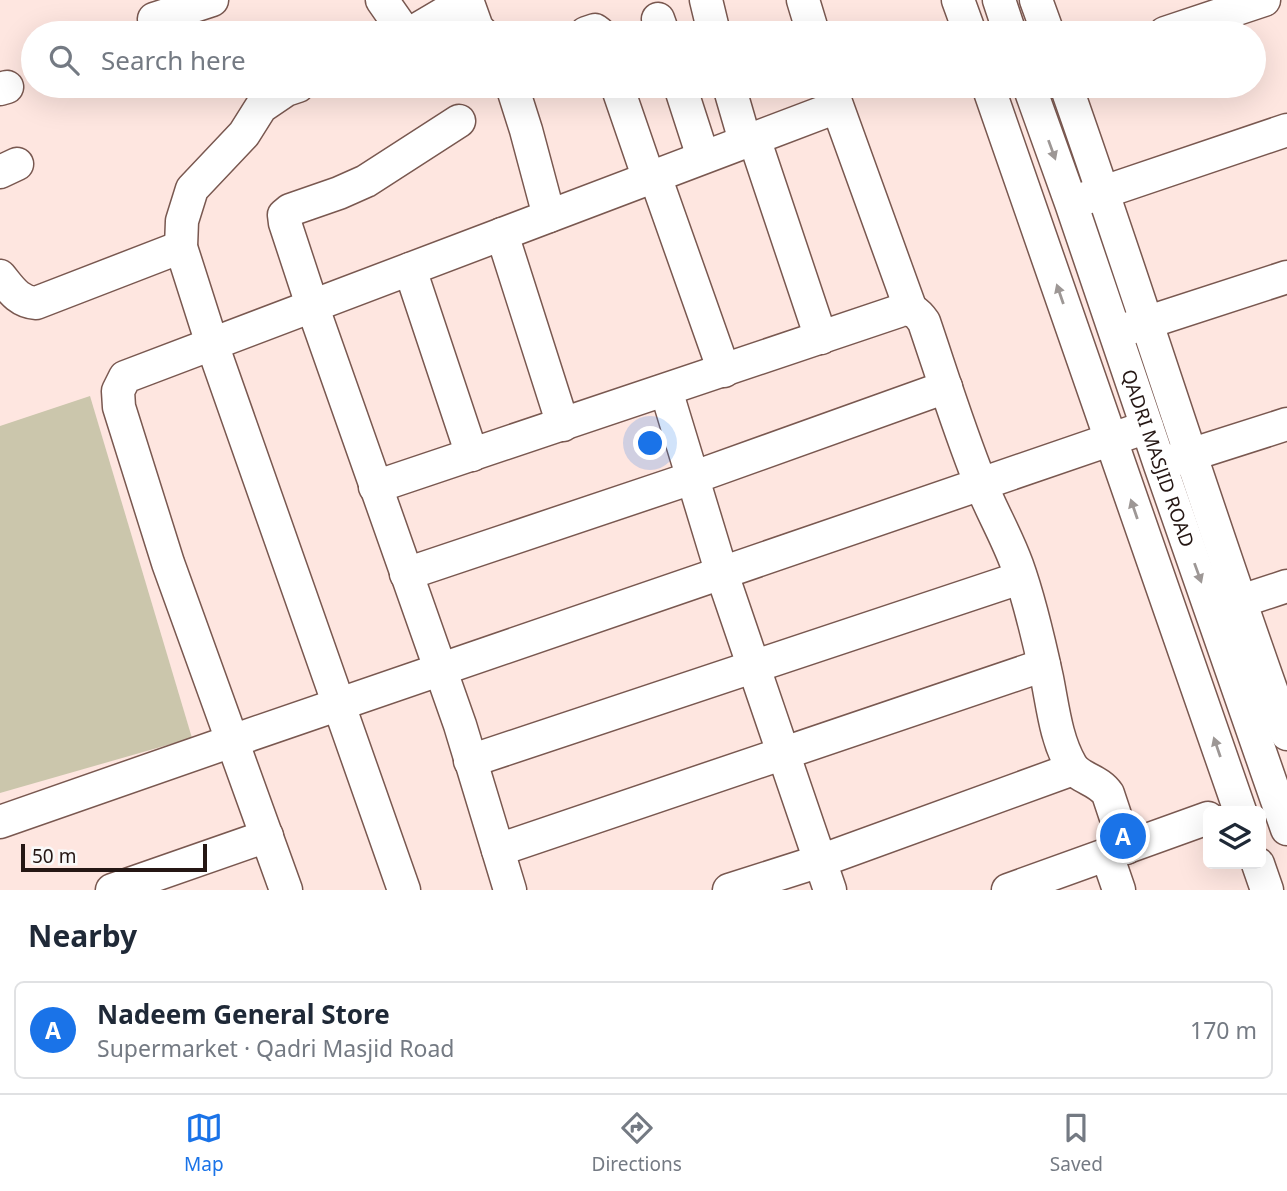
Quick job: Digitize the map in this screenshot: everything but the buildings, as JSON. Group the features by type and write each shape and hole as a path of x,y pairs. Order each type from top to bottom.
{"street":[{"path":"154,19 212,0"},
{"path":"382,0 397,21"},
{"path":"431,21 467,0 474,21"},
{"path":"706,0 711,21"},
{"path":"803,0 809,21"},
{"path":"958,0 966,21"},
{"path":"999,0 1006,21"},
{"path":"1036,0 1044,21"},
{"path":"1201,21 1264,0"},
{"path":"274,98 261,107 244,134 192,189 182,221 181,247 212,344 404,890"},
{"path":"516,98 549,216"},
{"path":"622,98 724,371"},
{"path":"684,98 703,158"},
{"path":"733,98 748,141"},
{"path":"286,890 168,563 119,407 118,391 125,377 748,141 831,98"},
{"path":"833,98 911,310"},
{"name":"QADRI MASJID ROAD","path":"992,98 1234,806"},
{"name":"QADRI MASJID ROAD","path":"1033,98 1160,465 1226,606 1254,738 1287,829"},
{"path":"1070,98 1191,455 1226,606 1286,729 1254,738"},
{"path":"459,121 366,181 290,210 284,215 312,305 440,671 510,890"},
{"path":"1071,203 1287,130"},
{"path":"748,141 756,144 821,338"},
{"path":"502,234 563,425"},
{"path":"0,276 19,298 36,303 181,247"},
{"path":"410,269 472,455"},
{"path":"1116,332 1287,277"},
{"path":"375,487 902,310 917,313 923,321 980,484 996,515 1020,578 1044,665 1061,745 1073,769 1090,778 1108,793 1119,890"},
{"path":"407,574 692,478 946,387"},
{"path":"666,390 722,574 825,876"},
{"path":"1160,465 1287,424"},
{"path":"0,822 1147,427"},
{"path":"470,761 1020,578"},
{"path":"1226,606 1287,586"},
{"path":"498,850 1044,665"},
{"path":"729,890 825,876 1073,769"},
{"path":"1244,806 1273,794"},
{"path":"1008,890 1203,820"},
{"path":"112,890 267,836"},
{"path":"1260,869 1267,890"}],"shaded area":[{"path":"90,396 192,738 0,793 0,426"}],"place":[{"name":"Nadeem General Store","path":"1123,836"}]}
